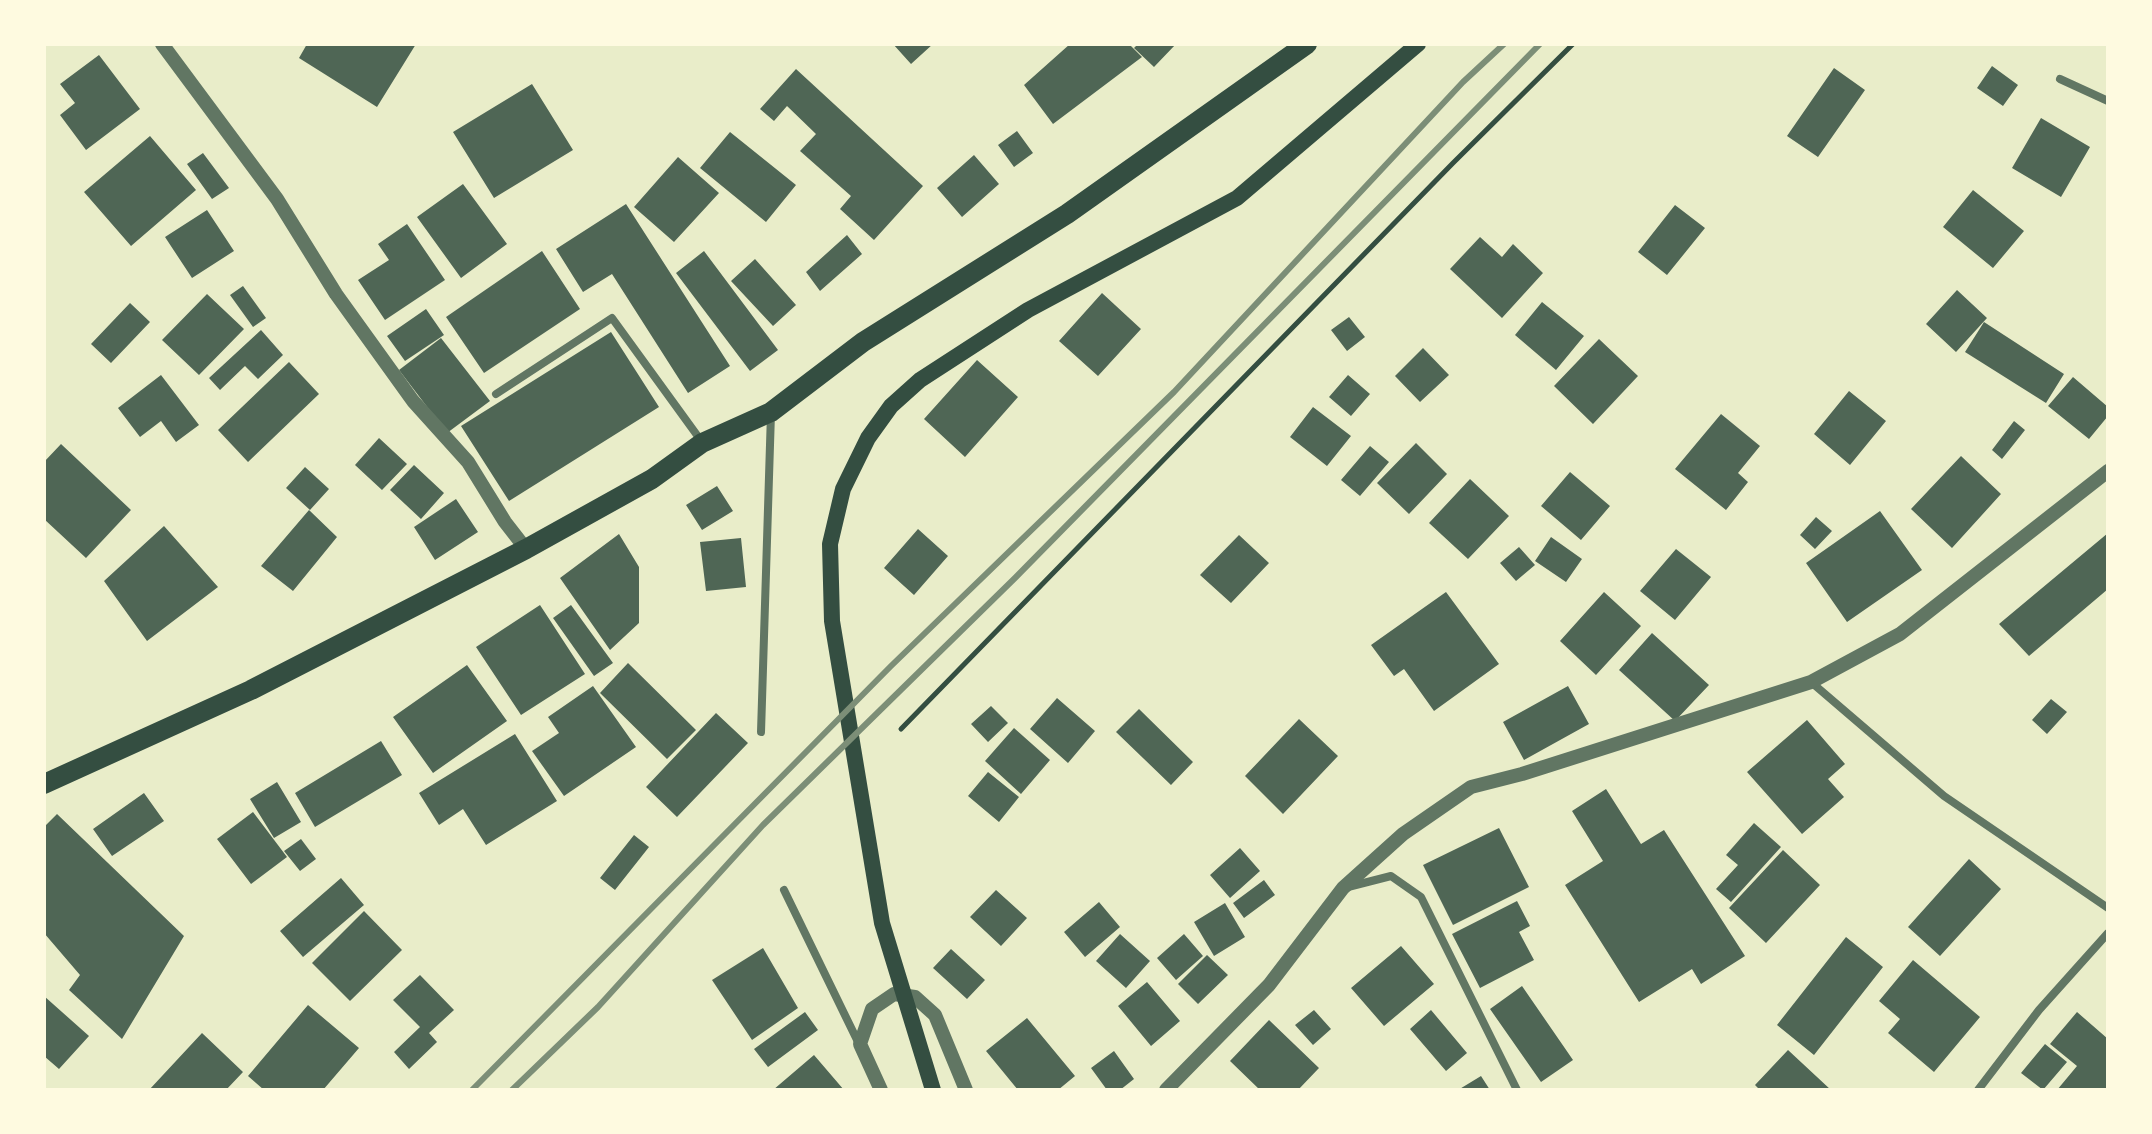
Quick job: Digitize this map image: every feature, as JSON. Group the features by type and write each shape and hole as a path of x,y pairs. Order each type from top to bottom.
{"main road":[{"path":"44,784 251,690 526,549 652,479 702,443 771,412 863,342 1067,214 1307,44"},
{"path":"933,1090 882,923 832,621 830,544 843,489 868,438 891,406 920,380 1028,310 1237,198 1418,44"}],"street":[{"path":"162,44 277,199 336,294 413,401 468,462 505,522 526,549"},
{"path":"2060,79 2108,101"},
{"path":"496,394 612,318 702,443"},
{"path":"761,732 771,412"},
{"path":"1166,1090 1269,985 1343,888 1403,834 1471,787 1522,774 1811,682 1900,634 2108,471"},
{"path":"1811,682 1944,796 2108,908"},
{"path":"1343,888 1391,876 1421,897 1517,1090"},
{"path":"784,890 881,1090"},
{"path":"1978,1090 2039,1010 2108,933"},
{"path":"860,1044 872,1009 894,994 915,997 935,1015 966,1090"}],"path":[{"path":"901,729 1431,185 1573,44"}],"building":[{"path":"307,44 416,44 377,107 299,58"},
{"path":"893,44 933,44 911,64"},
{"path":"1070,44 1129,44 1142,57 1053,124 1024,85"},
{"path":"1138,44 1176,44 1154,67 1134,48"},
{"path":"99,55 140,109 86,150 60,115 75,103 60,84"},
{"path":"1992,66 2018,85 2003,106 1977,88"},
{"path":"1834,68 1865,90 1818,157 1787,136"},
{"path":"796,69 923,186 874,240 840,209 851,196 800,151 816,134 787,106 774,121 760,109"},
{"path":"532,84 573,150 494,198 453,132"},
{"path":"2041,118 2090,147 2061,197 2012,168"},
{"path":"1017,131 1033,153 1014,167 998,145"},
{"path":"730,132 796,185 766,222 700,168"},
{"path":"150,136 196,190 131,246 84,192"},
{"path":"203,153 229,188 212,199 187,164"},
{"path":"974,155 999,184 962,217 937,188"},
{"path":"678,157 719,193 674,242 634,207"},
{"path":"463,184 507,244 461,278 417,217"},
{"path":"1973,190 2024,231 1993,268 1943,227"},
{"path":"626,204 730,366 688,393 612,274 583,292 556,249"},
{"path":"1675,205 1705,228 1667,275 1638,252"},
{"path":"207,210 234,251 192,278 165,237"},
{"path":"407,224 445,280 385,320 358,280 389,260 378,244"},
{"path":"847,235 862,254 820,291 806,272"},
{"path":"1480,237 1502,257 1513,244 1543,273 1502,318 1450,269"},
{"path":"542,251 580,309 484,373 446,317"},
{"path":"704,251 778,350 750,371 676,273"},
{"path":"755,259 796,305 773,326 731,281"},
{"path":"243,286 266,318 253,327 230,295"},
{"path":"1957,290 1987,318 1956,352 1926,324"},
{"path":"1102,293 1141,329 1098,376 1059,341"},
{"path":"207,294 244,329 199,375 162,340"},
{"path":"1542,302 1584,336 1556,370 1515,335"},
{"path":"130,303 150,322 111,363 91,344"},
{"path":"426,309 444,335 405,361 387,336"},
{"path":"1349,317 1365,337 1347,351 1331,330"},
{"path":"1984,322 2064,374 2046,403 1965,352"},
{"path":"261,330 283,355 258,379 245,366 220,390 209,378"},
{"path":"611,332 659,407 509,501 461,426"},
{"path":"441,338 490,401 447,433 399,370"},
{"path":"1599,339 1638,376 1593,424 1554,386"},
{"path":"1423,348 1449,375 1420,402 1395,376"},
{"path":"977,360 1018,397 965,457 924,419"},
{"path":"289,362 319,394 248,462 218,430"},
{"path":"161,375 199,425 176,442 161,421 140,437 118,408"},
{"path":"1348,375 1370,394 1351,416 1329,397"},
{"path":"2073,377 2108,407 2108,416 2089,439 2048,406"},
{"path":"1849,391 1886,421 1850,465 1814,434"},
{"path":"1313,407 1351,436 1327,466 1290,437"},
{"path":"1721,414 1760,446 1738,473 1748,482 1726,510 1675,469"},
{"path":"2014,421 2025,430 2002,459 1992,450"},
{"path":"379,438 407,464 382,490 355,465"},
{"path":"1416,443 1447,474 1409,514 1377,483"},
{"path":"61,444 131,510 86,558 44,519 44,462"},
{"path":"1370,446 1389,462 1360,496 1341,480"},
{"path":"1961,456 2001,494 1952,548 1911,509"},
{"path":"414,465 444,493 421,519 390,490"},
{"path":"305,467 329,489 310,510 286,488"},
{"path":"1570,472 1610,506 1581,540 1541,506"},
{"path":"1470,479 1509,516 1468,559 1429,523"},
{"path":"717,486 733,511 702,530 686,505"},
{"path":"456,499 478,532 435,560 414,527"},
{"path":"309,510 337,537 293,591 261,566"},
{"path":"1880,511 1922,570 1847,622 1806,563"},
{"path":"1816,517 1832,531 1815,549 1800,535"},
{"path":"164,526 218,587 147,641 104,581"},
{"path":"918,529 948,556 914,595 884,568"},
{"path":"2108,533 2108,589 2029,656 1999,624"},
{"path":"619,534 639,567 639,623 610,650 560,578"},
{"path":"1239,535 1269,563 1231,603 1200,575"},
{"path":"1551,537 1582,559 1566,582 1535,561"},
{"path":"741,538 746,587 706,591 700,542"},
{"path":"1519,547 1535,565 1516,581 1500,563"},
{"path":"1676,549 1711,577 1675,620 1640,591"},
{"path":"1446,592 1499,664 1434,711 1404,669 1394,676 1371,645"},
{"path":"1604,592 1641,626 1596,675 1560,641"},
{"path":"540,605 585,674 521,715 476,647"},
{"path":"571,605 613,663 594,676 553,618"},
{"path":"1652,633 1709,685 1675,721 1619,670"},
{"path":"628,663 696,730 667,759 600,693"},
{"path":"467,665 507,721 433,773 393,717"},
{"path":"593,686 636,747 564,796 532,751 559,733 548,717"},
{"path":"1568,686 1589,724 1524,760 1503,722"},
{"path":"1057,698 1095,731 1068,763 1030,729"},
{"path":"2051,699 2067,712 2047,734 2032,720"},
{"path":"991,706 1008,723 988,742 971,724"},
{"path":"1139,709 1193,762 1171,785 1116,732"},
{"path":"716,713 748,743 677,817 646,787"},
{"path":"1299,719 1338,756 1283,814 1245,776"},
{"path":"1807,720 1845,764 1828,779 1844,797 1802,834 1747,772"},
{"path":"1014,728 1050,760 1021,794 985,761"},
{"path":"515,734 557,801 486,845 463,809 439,825 419,793"},
{"path":"381,741 402,775 315,827 295,793"},
{"path":"988,772 1019,797 999,822 968,796"},
{"path":"277,782 301,822 274,838 250,799"},
{"path":"1606,789 1641,844 1664,830 1745,956 1701,984 1692,969 1639,1002 1565,885 1603,861 1572,811"},
{"path":"144,793 164,821 112,856 93,829"},
{"path":"253,812 287,857 251,884 217,839"},
{"path":"57,814 184,936 122,1039 69,990 80,975 44,933 44,827"},
{"path":"1754,823 1781,847 1731,902 1716,889 1738,865 1726,855"},
{"path":"1499,828 1529,887 1453,925 1423,865"},
{"path":"634,835 649,847 615,890 600,878"},
{"path":"301,839 316,859 300,871 284,851"},
{"path":"1240,848 1260,871 1230,898 1210,875"},
{"path":"1783,850 1820,885 1766,943 1729,908"},
{"path":"1969,859 2001,889 1940,956 1908,927"},
{"path":"341,878 364,905 303,957 280,931"},
{"path":"1264,880 1275,895 1244,918 1233,903"},
{"path":"996,890 1027,918 1001,946 970,917"},
{"path":"1517,901 1530,926 1519,932 1534,960 1480,988 1452,934"},
{"path":"1099,902 1120,927 1085,957 1064,932"},
{"path":"1225,903 1245,937 1214,956 1194,922"},
{"path":"364,911 402,950 350,1001 312,963"},
{"path":"1120,934 1150,961 1126,988 1096,961"},
{"path":"1184,934 1203,956 1176,980 1157,958"},
{"path":"1846,937 1883,967 1814,1055 1777,1025"},
{"path":"1401,946 1434,984 1384,1026 1351,988"},
{"path":"763,948 798,1008 752,1040 712,980"},
{"path":"951,949 985,980 967,999 933,968"},
{"path":"1207,955 1228,975 1198,1004 1178,984"},
{"path":"1913,960 1980,1017 1934,1072 1888,1033 1900,1019 1879,1001"},
{"path":"420,975 454,1010 429,1033 437,1042 409,1069 394,1052 420,1027 393,1000"},
{"path":"1147,982 1180,1021 1151,1046 1118,1006"},
{"path":"1522,986 1573,1060 1541,1082 1490,1009"},
{"path":"44,996 89,1036 59,1069 44,1056"},
{"path":"308,1005 359,1048 323,1090 264,1090 248,1076"},
{"path":"1314,1010 1331,1029 1313,1045 1295,1025"},
{"path":"1431,1010 1467,1053 1446,1071 1410,1029"},
{"path":"805,1012 818,1030 768,1067 754,1049"},
{"path":"2077,1012 2108,1039 2108,1086 2105,1090 2057,1090 2077,1066 2050,1044"},
{"path":"1027,1018 1075,1076 1058,1090 1018,1090 986,1051"},
{"path":"1269,1020 1319,1068 1298,1090 1260,1090 1230,1061"},
{"path":"202,1033 243,1072 226,1090 149,1090"},
{"path":"2045,1044 2067,1062 2043,1090 2021,1073"},
{"path":"1788,1050 1831,1090 1760,1090 1755,1085"},
{"path":"1114,1051 1134,1079 1120,1090 1107,1090 1091,1068"},
{"path":"814,1055 844,1090 773,1090"},
{"path":"1481,1076 1490,1090 1458,1090"}],"railway":[{"path":"472,1090 891,666 1174,392 1463,82 1504,44"},
{"path":"512,1090 598,1007 763,825 1015,578 1540,44"}]}
